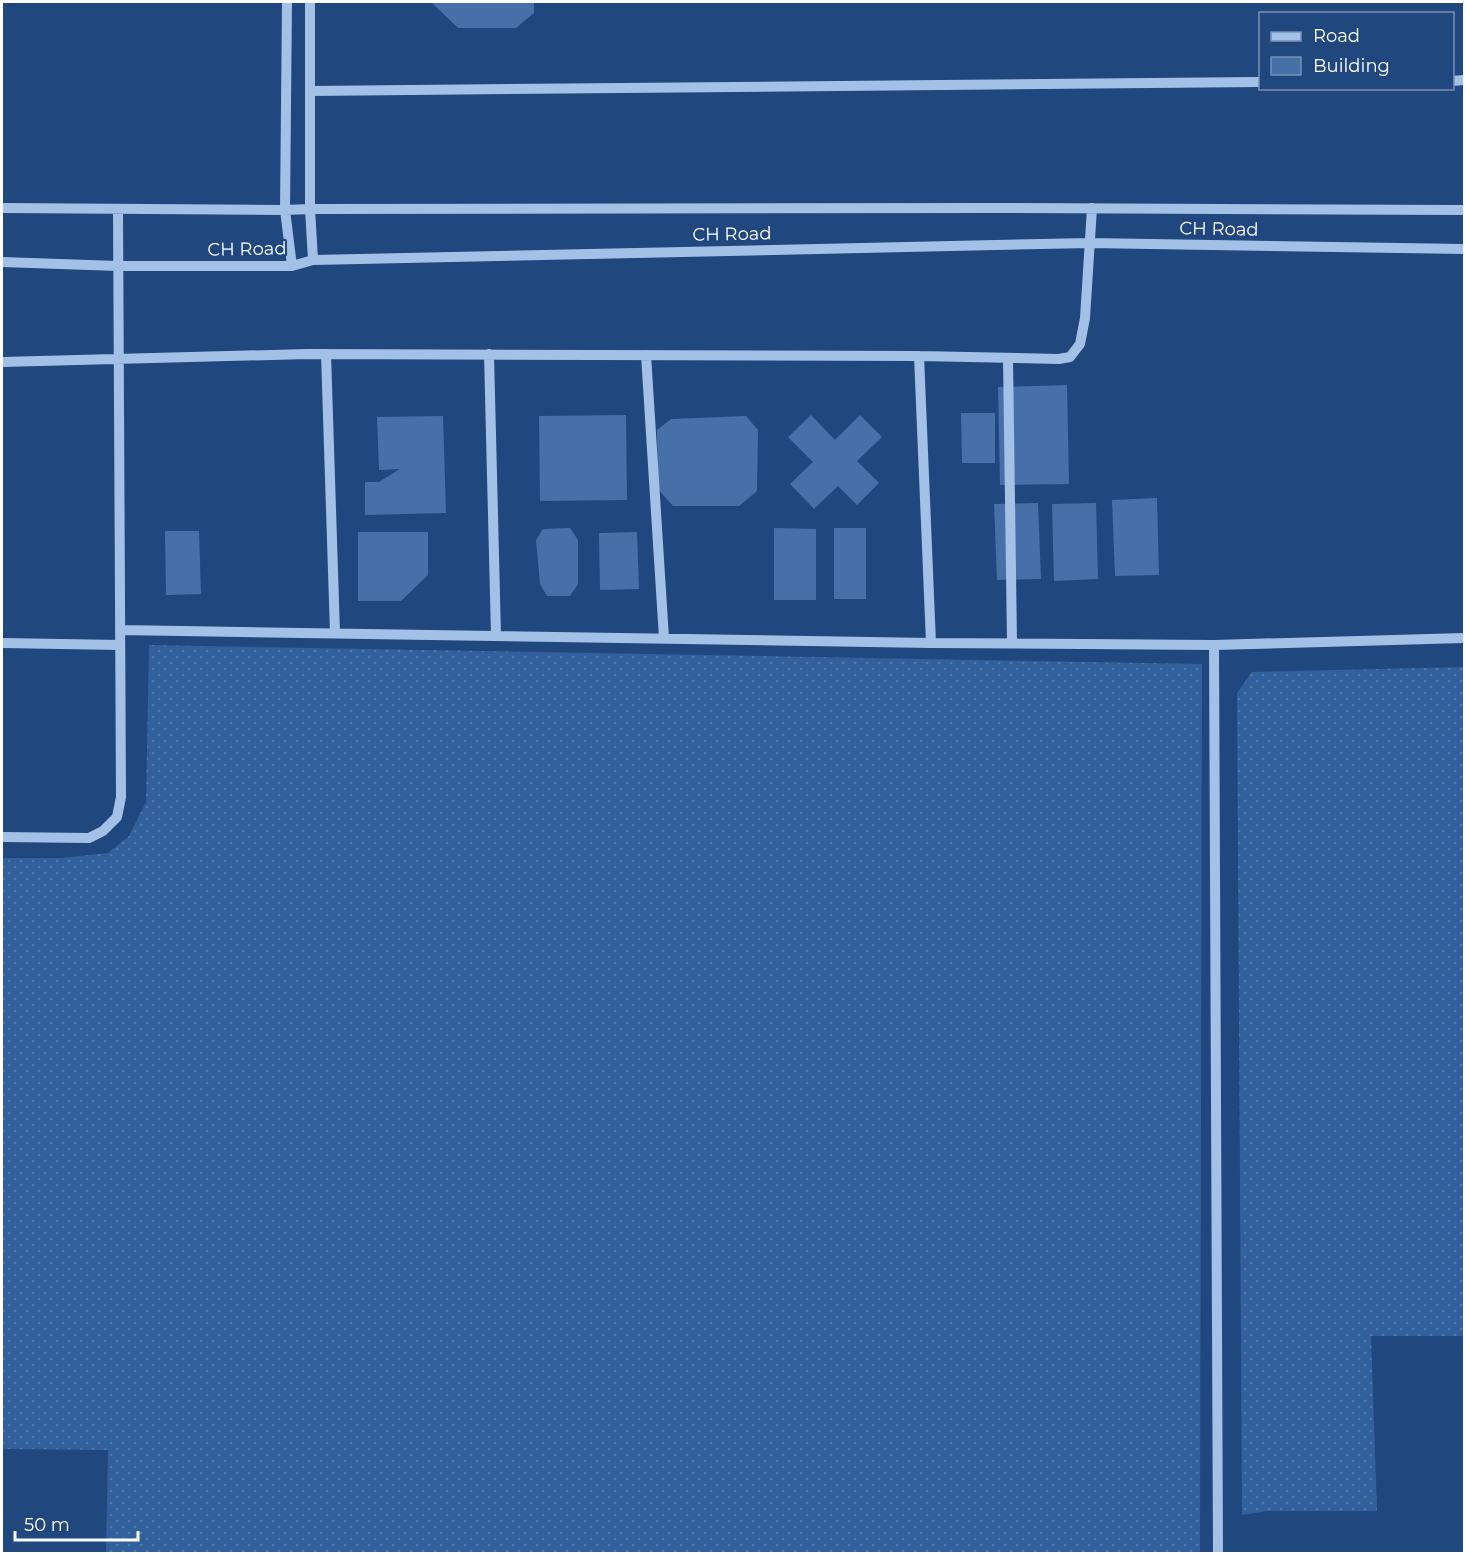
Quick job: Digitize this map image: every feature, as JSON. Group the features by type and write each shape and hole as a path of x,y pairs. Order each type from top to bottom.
{"street":[{"path":"287,2 285,210 292,266"},
{"path":"310,2 310,209 313,260"},
{"path":"310,91 1259,82"},
{"name":"CH Road","path":"2,208 1464,210"},
{"path":"2,362 326,354 919,356 1059,359 1070,357 1080,344 1085,318 1092,208"},
{"path":"2,837 89,838 103,831 117,817 121,796 118,209"},
{"name":"CH Road","path":"2,262 118,266 292,266 313,260 1090,243 1464,249"},
{"path":"326,354 335,633"},
{"path":"489,354 496,636"},
{"path":"646,355 664,638"},
{"path":"919,356 931,643"},
{"path":"1008,358 1012,643"},
{"path":"120,630 931,643 1214,645 1464,638"},
{"path":"2,643 120,645"},
{"path":"1214,645 1218,1554"}],"shaded area":[{"path":"149,645 1202,664 1200,1553 106,1553 108,1450 2,1449 2,858 61,858 108,853 129,836 146,802"},
{"path":"1464,667 1464,1336 1371,1336 1377,1511 1268,1511 1242,1515 1237,693 1252,672"}],"building":[{"path":"431,2 534,2 534,13 516,28 458,28"},
{"path":"1067,385 1069,484 1000,485 998,387"},
{"path":"961,413 995,413 995,463 962,463"},
{"path":"626,415 627,500 540,501 539,416"},
{"path":"811,415 835,440 860,415 882,437 857,461 879,483 857,505 838,486 814,509 790,484 813,462 788,437"},
{"path":"443,416 446,513 365,515 365,482 379,482 400,469 379,470 377,417"},
{"path":"746,416 758,430 757,491 739,506 673,506 658,489 657,430 671,419"},
{"path":"1157,498 1159,575 1115,576 1112,500"},
{"path":"1038,503 1041,579 997,580 994,504"},
{"path":"1096,503 1098,579 1054,581 1052,504"},
{"path":"570,528 578,540 578,584 570,596 547,596 540,584 536,540 543,529"},
{"path":"774,528 816,529 816,600 774,600"},
{"path":"834,528 866,528 866,599 834,599"},
{"path":"165,531 199,531 201,594 166,595"},
{"path":"358,532 428,532 428,575 401,601 358,601"},
{"path":"637,532 639,589 600,590 599,533"}]}
